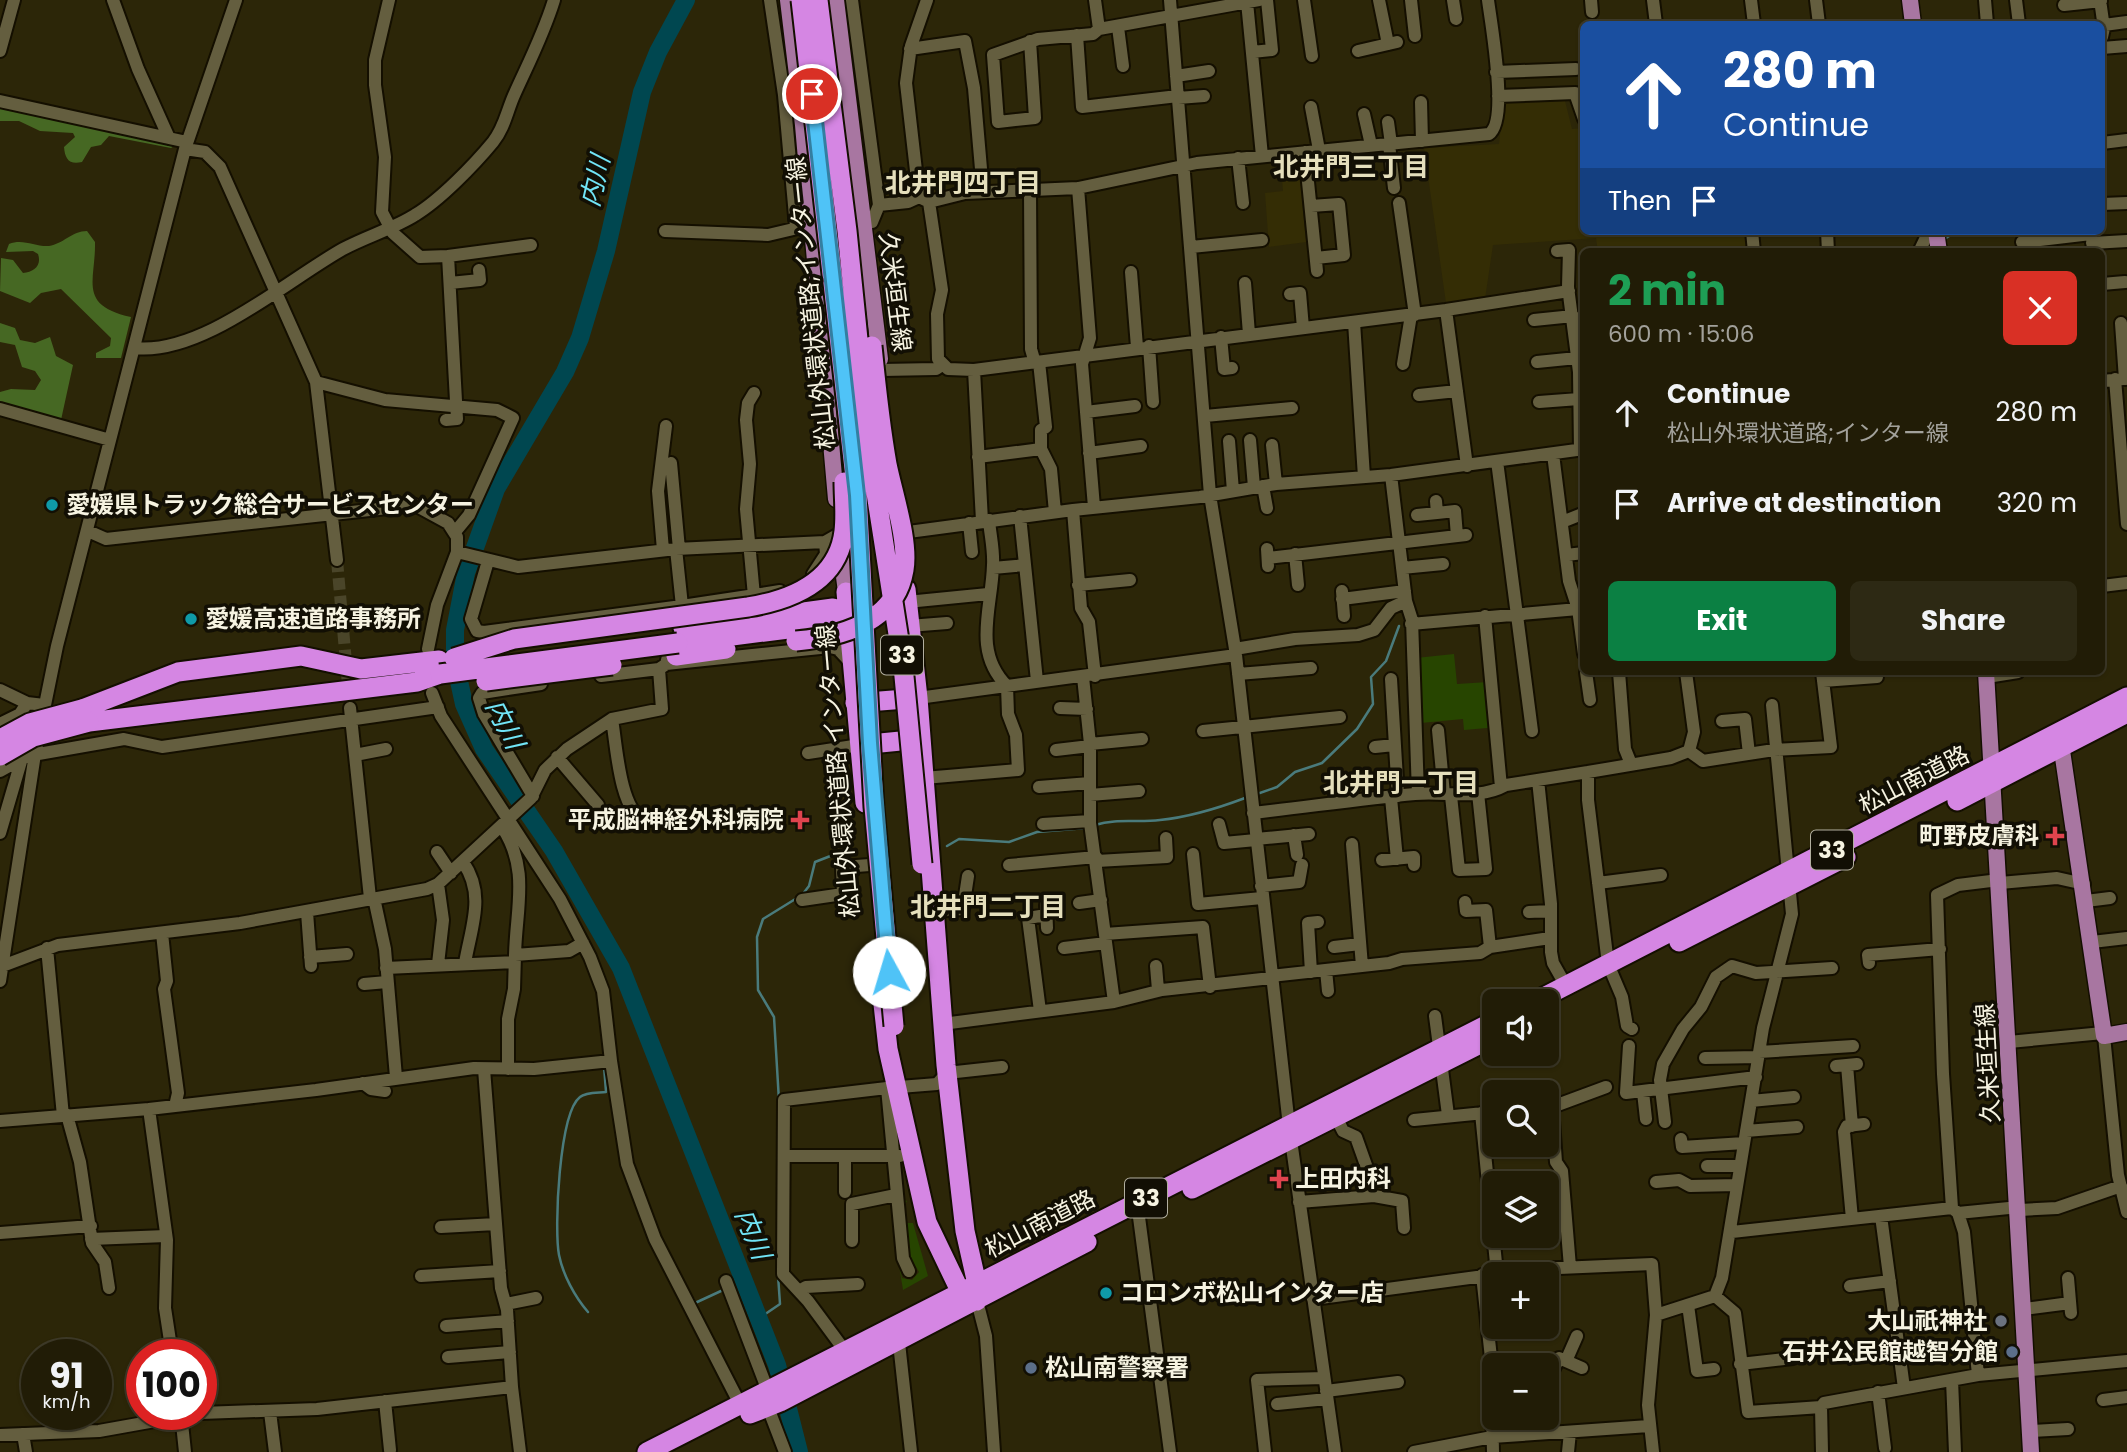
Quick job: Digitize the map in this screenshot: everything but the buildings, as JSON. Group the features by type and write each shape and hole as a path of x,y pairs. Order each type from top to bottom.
{"highway":[{"name":"松山外環状道路;インター線","path":"801,0 834,271 862,559 874,807 894,1026 892,1065"},
{"name":"松山外環状道路;インター線","path":"818,0 855,226 869,448 900,641 922,864 937,951"},
{"path":"0,755 33,737 178,672 301,656 361,669 436,672 825,638 857,628 892,599 904,569 904,551 886,457 855,226"},
{"path":"436,672 514,639 776,603 802,593 820,577 833,562 844,533 844,465 835,357 834,271"},
{"name":"松山外環状道路 インター線","path":"846,592 885,1027 902,1156 927,1222 950,1272 972,1292"},
{"path":"0,739 30,723 85,715 436,672 681,635 835,623 848,613 906,596"},
{"name":"33","path":"906,596 918,698 942,1024 971,1259 972,1292"},
{"name":"松山南道路","path":"1559,1002 1611,970 1993,776 2061,739 2127,697"},
{"path":"855,703 918,698"},
{"name":"松山南道路","path":"2061,739 2127,713"},
{"path":"860,745 921,740"},
{"name":"松山南道路","path":"1559,990 1611,970"},
{"name":"松山南道路","path":"1290,1133 1336,1117 1482,1029"},
{"name":"松山南道路","path":"647,1452 773,1397 972,1292 1441,1056 1482,1041"},
{"name":"松山南道路","path":"801,1382 845,1351 898,1332"},
{"name":"松山南道路","path":"676,1452 743,1411"}],"main road":[{"path":"788,0 813,226 832,435 832,538 846,592"},
{"name":"久米垣生線","path":"836,0 855,226 882,370 906,596"},
{"path":"1910,0 1913,21"},
{"path":"813,226 855,226"},
{"path":"832,435 889,428"},
{"name":"久米垣生線","path":"1987,675 2020,1209 2031,1452"},
{"path":"2061,739 2104,1034 2127,1032"}],"street":[{"path":"0,51 14,0"},
{"path":"113,0 138,69 169,138"},
{"path":"0,981 44,705 186,145 236,0"},
{"path":"388,0 380,30 375,85 385,158 381,200 388,226 400,241 420,257 448,256 531,244"},
{"path":"134,348 159,348 216,329 275,291 388,226 415,215 493,142 502,128 514,95 544,33 554,0"},
{"path":"770,0 784,95 796,227"},
{"path":"852,0 879,205 872,222 855,226"},
{"path":"927,0 910,49 905,83 942,290 937,314 937,354 942,365 948,369 974,370 1037,363 1199,339 1413,315 1580,292"},
{"path":"1095,0 1099,29"},
{"path":"1170,0 1210,495 1238,674 1290,1133 1335,1452"},
{"path":"1252,52 1272,50 1267,0"},
{"path":"1304,0 1312,56"},
{"path":"1358,50 1392,43 1380,0"},
{"path":"1411,0 1415,36"},
{"path":"1453,0 1456,19"},
{"path":"879,205 984,192 1078,188 1238,158 1489,134 1497,125 1499,96 1488,0"},
{"path":"1653,0 1656,21"},
{"path":"1751,0 1754,21"},
{"path":"1816,0 1819,21"},
{"path":"1985,0 1987,21"},
{"path":"2016,0 2019,21"},
{"path":"2064,5 2100,0 2102,21"},
{"path":"1030,41 1035,118 998,122 993,55 1030,41 1093,34 1099,29 1245,2 1262,156"},
{"path":"2105,30 2127,22"},
{"path":"1118,27 1122,66"},
{"path":"1077,35 1082,107 1203,96"},
{"path":"910,49 965,41 974,89 984,192"},
{"path":"2105,48 2127,46"},
{"path":"1496,72 1576,69"},
{"path":"1176,76 1209,71"},
{"path":"1499,96 1575,93 1580,107"},
{"path":"0,101 169,138 205,152 220,167 316,382 337,560"},
{"path":"1421,102 1422,141"},
{"path":"1311,107 1319,150"},
{"path":"1364,114 1371,145"},
{"path":"1388,122 1394,188"},
{"path":"2105,143 2127,140"},
{"path":"1305,152 1316,264 1344,255 1339,204 1311,206"},
{"path":"1238,158 1242,203"},
{"path":"1078,188 1090,338 1082,364 1094,507"},
{"path":"1030,190 1031,349 1037,363 1046,427 1041,430 1041,449 1051,469 1055,512"},
{"path":"1399,203 1406,219 1412,265 1413,315 1407,358"},
{"path":"2105,204 2127,203"},
{"path":"664,231 768,235 796,227 813,226"},
{"path":"1191,247 1262,240"},
{"path":"2029,245 2092,240 2127,241"},
{"path":"1557,251 1569,250 1569,293 1577,358 1580,416"},
{"path":"446,420 457,419 448,256"},
{"path":"450,283 480,280 479,270"},
{"path":"1131,272 1127,288 1143,347 1153,402"},
{"path":"2105,284 2124,282"},
{"path":"1245,283 1249,334"},
{"path":"1290,294 1300,293 1303,328"},
{"path":"1446,310 1466,466"},
{"path":"1534,320 1573,316"},
{"path":"1354,322 1364,477"},
{"path":"2121,323 2114,380 2124,458 2127,524"},
{"path":"1221,337 1224,369 1232,368"},
{"path":"1537,362 1577,358"},
{"path":"882,370 936,369 942,365"},
{"path":"924,778 1018,770 1017,734 1009,714 1007,686 994,673 989,661 986,627 993,568 980,521 974,370"},
{"path":"316,382 385,400 497,410 513,418 469,515 455,531"},
{"path":"1419,395 1457,391"},
{"path":"754,393 748,403 746,420 750,464 746,509 747,546 754,596"},
{"path":"1539,402 1579,399"},
{"path":"1205,416 1273,404 1292,408"},
{"path":"1086,412 1135,406"},
{"path":"0,409 110,440"},
{"path":"1,967 47,948 307,912 427,889 438,884 508,822 532,797 545,770 557,757 612,719 662,709 663,667 681,606 673,549 658,491 666,426"},
{"path":"1250,440 1265,486 1267,508"},
{"path":"1229,441 1233,491"},
{"path":"1265,486 1272,445"},
{"path":"1089,453 1141,446"},
{"path":"978,457 1041,449"},
{"path":"901,533 1265,486 1466,466 1580,449"},
{"path":"1553,454 1571,590 1580,624"},
{"path":"1497,460 1532,731"},
{"path":"671,463 673,549"},
{"path":"1391,475 1411,624 1418,794"},
{"path":"88,531 106,539 415,505 448,523 455,531 459,553 437,605 438,707 508,822 534,856 583,943 603,991 623,1147 646,1218 743,1411"},
{"path":"1268,558 1461,535 1455,511 1437,507 1417,515"},
{"path":"1073,510 1081,608 1089,622 1087,709 1090,821 1114,1002"},
{"path":"1562,522 1580,515"},
{"path":"1020,516 1037,681"},
{"path":"972,552 980,521"},
{"path":"459,553 528,567 673,549 747,546 832,538 824,558 805,584 754,596 484,632 473,626 474,605 485,560"},
{"path":"1566,555 1580,553"},
{"path":"1295,554 1298,585"},
{"path":"1402,568 1443,564"},
{"path":"993,568 1025,565"},
{"path":"1078,585 1130,580"},
{"path":"2105,586 2127,583"},
{"path":"906,596 988,594"},
{"path":"1344,616 1342,595 1406,596"},
{"path":"918,698 1037,681 1089,677 1295,639 1359,635 1374,630 1391,608 1406,596"},
{"path":"1411,624 1440,624 1578,609"},
{"path":"1485,617 1498,789"},
{"path":"909,626 947,623"},
{"path":"534,626 541,684"},
{"path":"532,797 484,714 479,698 482,693 830,647 845,654 853,666"},
{"path":"1238,674 1311,668"},
{"path":"1586,675 1589,700"},
{"path":"1619,675 1625,750 1631,764"},
{"path":"1686,675 1694,732 1689,751"},
{"path":"1689,751 1703,761 1831,747 1822,677 1877,677"},
{"path":"1391,679 1397,859"},
{"path":"0,690 18,696 27,703 44,705"},
{"path":"0,724 20,714 27,703"},
{"path":"1715,1296 1732,1232 1737,1185 1759,1055 1792,914 1791,878 1772,705"},
{"path":"0,771 35,754 124,739 162,747 350,714 438,707"},
{"path":"1060,708 1087,709"},
{"path":"350,714 372,898 386,968 396,1077"},
{"path":"1203,730 1340,717"},
{"path":"612,719 626,803 637,817 644,819"},
{"path":"1722,721 1745,719 1749,754"},
{"path":"1438,730 1459,870 1486,869 1478,793"},
{"path":"1056,750 1142,739"},
{"path":"808,753 860,745"},
{"path":"1375,747 1394,745"},
{"path":"355,755 386,749"},
{"path":"1486,750 1493,756 1498,789"},
{"path":"1253,813 1418,794 1478,793 1671,758 1689,751"},
{"path":"557,757 598,805"},
{"path":"0,833 22,758"},
{"path":"1588,772 1588,800 1611,970 1622,997 1627,1026 1632,1029"},
{"path":"1538,780 1551,911 1553,963 1566,986"},
{"path":"1039,787 1139,791"},
{"path":"1043,824 1090,821"},
{"path":"508,822 521,882 514,989 508,1019 508,1069"},
{"path":"1219,824 1224,843 1309,834"},
{"path":"1193,854 1198,904 1299,882 1299,860 1294,835"},
{"path":"1015,868 1040,868 1096,859 1167,857 1166,838"},
{"path":"1352,844 1362,966"},
{"path":"437,852 451,873"},
{"path":"1382,860 1414,857 1415,865"},
{"path":"463,862 470,872 477,895 465,963"},
{"path":"802,900 843,894 842,867 870,865"},
{"path":"1598,883 1661,875"},
{"path":"934,911 963,909 968,876"},
{"path":"1978,1375 1964,1232 1955,1210 1943,1074 1937,895 1958,885 2000,882 2058,884 2110,898"},
{"path":"438,884 443,920 438,964"},
{"path":"1079,903 1101,900"},
{"path":"1465,902 1466,911 1486,910 1490,947"},
{"path":"1530,912 1551,911"},
{"path":"307,912 311,962 347,954"},
{"path":"1040,1012 1028,918 1046,916"},
{"path":"1311,972 1308,923 1318,922"},
{"path":"1064,948 1106,939 1203,927 1210,987"},
{"path":"162,933 167,981 163,989 178,1093 175,1106"},
{"path":"942,1024 1114,1002 1158,990 1210,987 1402,959 1479,953 1490,947 1550,938"},
{"path":"2092,942 2127,938"},
{"path":"386,968 514,958 569,951 583,943"},
{"path":"1334,947 1360,944"},
{"path":"47,948 65,1116 80,1162 95,1250 105,1262 109,1288"},
{"path":"1868,963 1868,955 1940,950"},
{"path":"1156,966 1158,990"},
{"path":"1664,1122 1661,1087 1663,1064 1682,1029 1701,1007 1722,971 1732,966 1756,973 1832,968"},
{"path":"1326,970 1328,991"},
{"path":"364,984 387,982"},
{"path":"1435,1016 1448,1115"},
{"path":"2009,1042 2104,1034 2112,1118 2127,1212"},
{"path":"1629,1046 1626,1093 1756,1077"},
{"path":"1705,1058 1853,1046"},
{"path":"0,1121 149,1109 396,1077 484,1069 551,1068 611,1061"},
{"path":"1847,1065 1848,1129 1842,1171 1852,1219"},
{"path":"845,1351 783,1274 784,1100 937,1084 947,1073 1002,1066"},
{"path":"484,1069 500,1271 508,1321 520,1452"},
{"path":"363,1083 371,1089 385,1091"},
{"path":"1559,1103 1606,1087"},
{"path":"1643,1092 1646,1119"},
{"path":"1751,1101 1794,1097"},
{"path":"149,1109 166,1236 164,1308 169,1339"},
{"path":"1414,1120 1481,1113 1496,1262"},
{"path":"2112,1118 2127,1116"},
{"path":"1336,1117 1343,1130 1356,1137 1367,1168"},
{"path":"1681,1139 1682,1147 1797,1127"},
{"path":"785,1156 902,1156 896,1195 903,1258 909,1271"},
{"path":"1555,1157 1562,1171 1570,1267"},
{"path":"845,1158 845,1192"},
{"path":"1707,1166 1740,1166"},
{"path":"1656,1182 1679,1176 1690,1186 1737,1185"},
{"path":"1732,1232 1955,1210 2057,1208 2124,1190"},
{"path":"852,1241 852,1204 896,1195"},
{"path":"1299,1202 1374,1196 1402,1201 1404,1228"},
{"path":"1138,1209 1170,1452"},
{"path":"1881,1216 1904,1388"},
{"path":"441,1227 496,1224"},
{"path":"0,1233 91,1232 166,1236"},
{"path":"1559,1269 1652,1264 1656,1315 1650,1371 1649,1426 1653,1452"},
{"path":"421,1275 500,1271"},
{"path":"1312,1298 1421,1286 1482,1275"},
{"path":"2024,1308 2071,1308 2068,1278"},
{"path":"726,1281 773,1397 785,1452"},
{"path":"1850,1286 1890,1281"},
{"path":"799,1291 806,1286 858,1284"},
{"path":"972,1292 986,1336 994,1452"},
{"path":"1656,1315 1715,1296"},
{"path":"1715,1296 1735,1313 1748,1412 1821,1407 1846,1397 1978,1375 2127,1361"},
{"path":"506,1304 536,1298"},
{"path":"1688,1305 1697,1371 1714,1369"},
{"path":"446,1326 508,1321"},
{"path":"898,1332 911,1452"},
{"path":"1566,1361 1577,1336"},
{"path":"448,1357 510,1352"},
{"path":"1559,1358 1582,1367"},
{"path":"1740,1364 1793,1358"},
{"path":"1265,1452 1257,1380 1326,1389"},
{"path":"1952,1380 1955,1452"},
{"path":"1277,1404 1326,1389 1398,1382"},
{"path":"217,1413 270,1412 512,1387"},
{"path":"1878,1392 1885,1448"},
{"path":"2103,1400 2127,1397"},
{"path":"385,1401 390,1450"},
{"path":"1821,1407 1822,1452"},
{"path":"270,1412 275,1452"},
{"path":"0,1435 99,1431 126,1426"},
{"path":"1415,1452 1492,1437 1649,1426"},
{"path":"2030,1431 2068,1429"},
{"path":"185,1430 186,1452"},
{"path":"1492,1430 1493,1452"},
{"path":"1515,1435 1519,1430"},
{"path":"1568,1452 1570,1432"},
{"path":"23,1434 26,1452"}],"shaded area":[{"path":"1564,97 1572,129 1580,128 1580,235 1745,235 1747,248 1597,248 1596,238 1493,245 1485,299 1446,303 1424,148 1499,144 1504,99"},
{"path":"1298,155 1306,242 1269,247 1265,193 1283,191 1280,157"}],"green space":[{"path":"0,105 174,143 174,146 171,148 109,136 101,145 91,147 82,162 74,163 65,155 64,147 75,137 73,133 40,131 19,121 0,121"},
{"path":"87,231 95,242 93,289 96,298 114,312 131,317 121,358 96,358 96,353 110,346 111,338 61,289 41,293 30,303 0,291 1,258 13,260 23,273 34,270 39,262 38,254 33,251 6,252 9,244 19,242 49,246"},
{"path":"0,323 15,328 20,340 35,343 50,337 56,356 73,365 61,420 0,404 0,392 11,389 35,390 41,380 35,371 22,367 15,345 0,342"},
{"path":"1454,654 1457,684 1488,682 1492,731 1487,728 1464,730 1463,719 1421,723 1416,658"},
{"path":"901,1199 907,1201 903,1208 907,1223 913,1223 928,1276 903,1290 895,1240 902,1278 912,1280 919,1272 909,1255"}],"waterway":[{"name":"内川","path":"686,0 658,52 642,92 606,251 580,338 565,372 496,489 466,573 455,630 455,663 464,704 484,749 554,851 621,968 777,1365 799,1452"},
{"path":"1946,238 1951,235"},
{"path":"1257,794 1277,787 1295,772 1322,763 1357,729 1373,704 1371,677 1386,661 1399,626"},
{"path":"1095,825 1182,817 1245,798"},
{"path":"947,846 959,839 1009,842 1037,832 1086,828"},
{"path":"802,895 809,886 815,862 833,855 855,854"},
{"path":"779,1101 774,1017 758,990 757,937 763,919 797,898"},
{"path":"588,1312 570,1285 561,1263 557,1222 558,1198 563,1147 573,1107 583,1095 606,1092 604,1066"},
{"path":"758,1319 780,1304 778,1275"},
{"path":"693,1299 695,1303 721,1291"}],"tunnel":[{"path":"337,560 350,708"}],"place":[{"name":"愛媛県トラック総合サービスセンター","path":"52,505"},
{"name":"愛媛高速道路事務所","path":"191,619"},
{"name":"平成脳神経外科病院","path":"800,820"},
{"name":"町野皮膚科","path":"2055,836"},
{"name":"上田内科","path":"1279,1179"},
{"name":"コロンボ松山インター店","path":"1106,1293"},
{"name":"大山祇神社","path":"2001,1321"},
{"name":"石井公民館越智分館","path":"2012,1352"},
{"name":"松山南警察署","path":"1031,1368"}],"district":[{"name":"北井門三丁目","path":"1351,167"},
{"name":"北井門四丁目","path":"963,183"},
{"name":"北井門一丁目","path":"1401,783"},
{"name":"北井門二丁目","path":"988,907"}],"route":[{"path":"812,94 834,271 857,495 870,743 889,972"}]}
